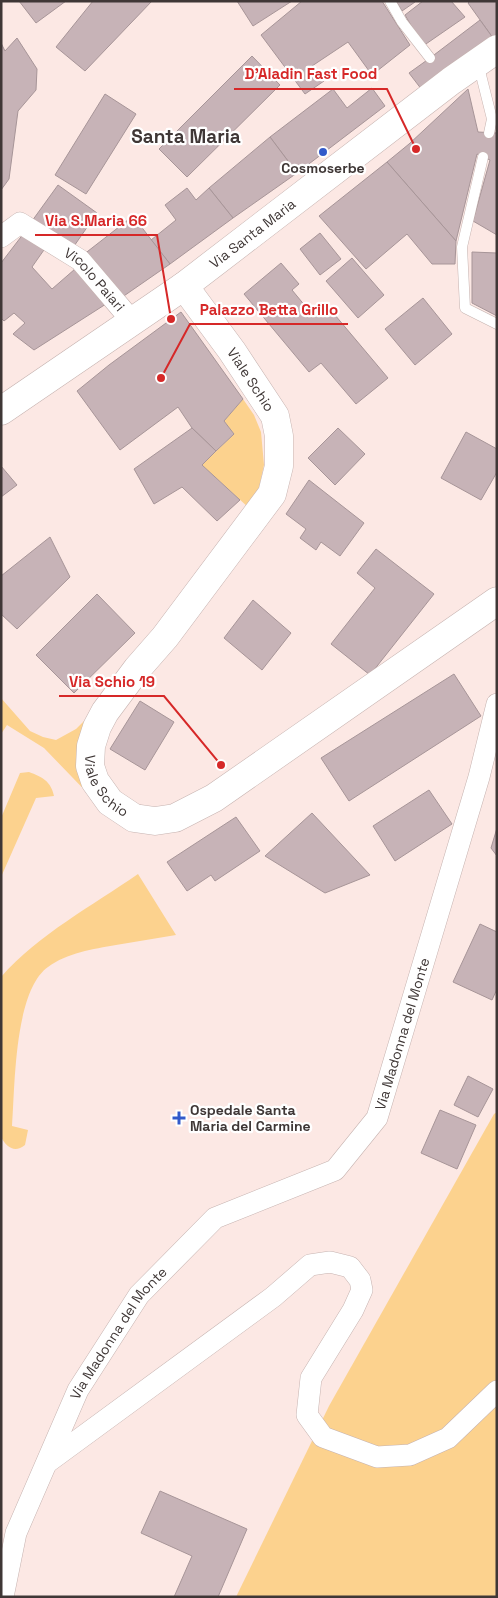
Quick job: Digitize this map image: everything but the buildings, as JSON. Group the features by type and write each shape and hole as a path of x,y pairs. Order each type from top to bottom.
{"street":[{"name":"Via Santa Maria","path":"1,411 184,286 448,77 487,55"},
{"name":"Vicolo Paiari","path":"1,237 20,223 80,260 132,321"},
{"name":"Viale Schio","path":"184,286 232,351 276,416 279,436 279,466 272,494 165,637 105,712 96,727 91,746 90,766 95,781 110,802 134,818 155,821 175,818 214,798 497,601"},
{"name":"Via Madonna del Monte","path":"3,1597 16,1534 78,1390 139,1295 215,1218 335,1170 377,1118 479,777 497,704"},
{"path":"47,1462 273,1297 310,1265 330,1262 350,1267 360,1280 362,1290 353,1310 311,1378 306,1415 323,1437 377,1457 410,1455 448,1438 497,1391"}],"lane":[{"path":"390,1 402,22 430,58"},
{"path":"487,55 492,119 489,133"},
{"path":"483,157 462,247 464,308 497,324"}],"shaded area":[{"path":"243,399 254,415 261,432 264,465 259,488 249,508 202,465 234,434 224,421"},
{"path":"1,698 30,731 56,740 76,729 91,714 99,805 44,748 7,725 1,734"},
{"path":"29,772 45,780 51,787 54,796 36,798 1,877 1,818 20,773"},
{"path":"138,874 176,935 80,952 55,962 37,979 28,996 22,1018 14,1088 12,1126 28,1130 25,1145 18,1149 12,1148 1,1137 1,977 32,947 66,921"},
{"path":"497,1112 497,1597 236,1597 329,1406 494,1114"}],"place":[{"name":"D'Aladin Fast Food","path":"416,149"},
{"name":"Cosmoserbe","path":"323,152"},
{"name":"Via S.Maria 66","path":"171,319"},
{"name":"Palazzo Betta Grillo","path":"161,378"},
{"name":"Via Schio 19","path":"221,765"},
{"name":"Ospedale Santa Maria del Carmine","path":"179,1118"}],"district":[{"name":"Santa Maria","path":"186,136"}]}
